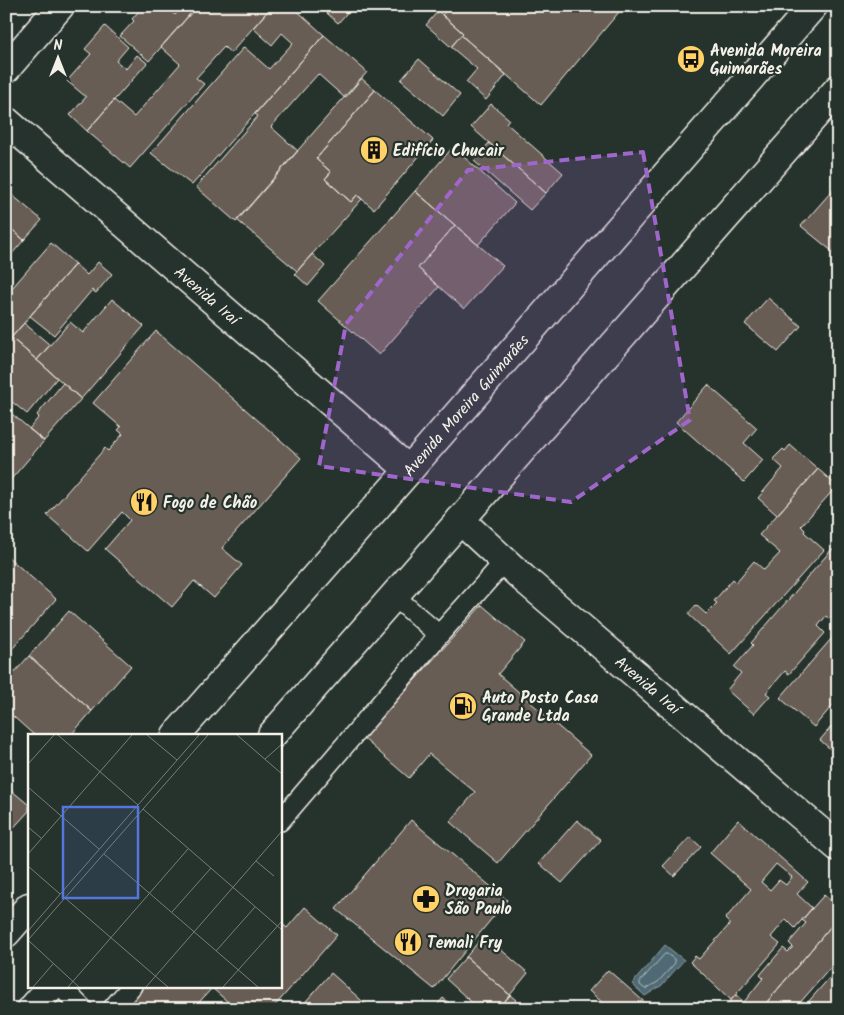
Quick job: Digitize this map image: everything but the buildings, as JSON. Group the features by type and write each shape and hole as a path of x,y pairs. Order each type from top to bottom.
{"main road":[{"path":"6,69 60,6"},
{"name":"Avenida Moreira Guimarães","path":"177,734 813,6"},
{"path":"273,734 838,89"},
{"name":"Avenida Iraí","path":"6,121 409,470"},
{"name":"Avenida Iraí","path":"460,520 504,561 838,847"},
{"path":"6,933 28,908"},
{"path":"32,1009 50,988"}],"lane":[{"path":"281,820 504,561"},
{"path":"394,596 439,635"},
{"path":"62,988 83,1009"},
{"path":"112,1009 130,988"}],"highlighted area":[{"path":"643,152 690,420 571,502 319,466 346,324 468,170"}],"water":[{"path":"665,945 684,960 661,986 645,996 632,984"}],"place":[{"name":"Avenida Moreira Guimarães","path":"691,59"},
{"name":"Edifício Chucair","path":"374,150"},
{"name":"Fogo de Chão","path":"144,502"},
{"name":"Auto Posto Casa Grande Ltda","path":"463,706"},
{"name":"Drogaria São Paulo","path":"426,899"},
{"name":"Temali Fry","path":"408,942"}]}
